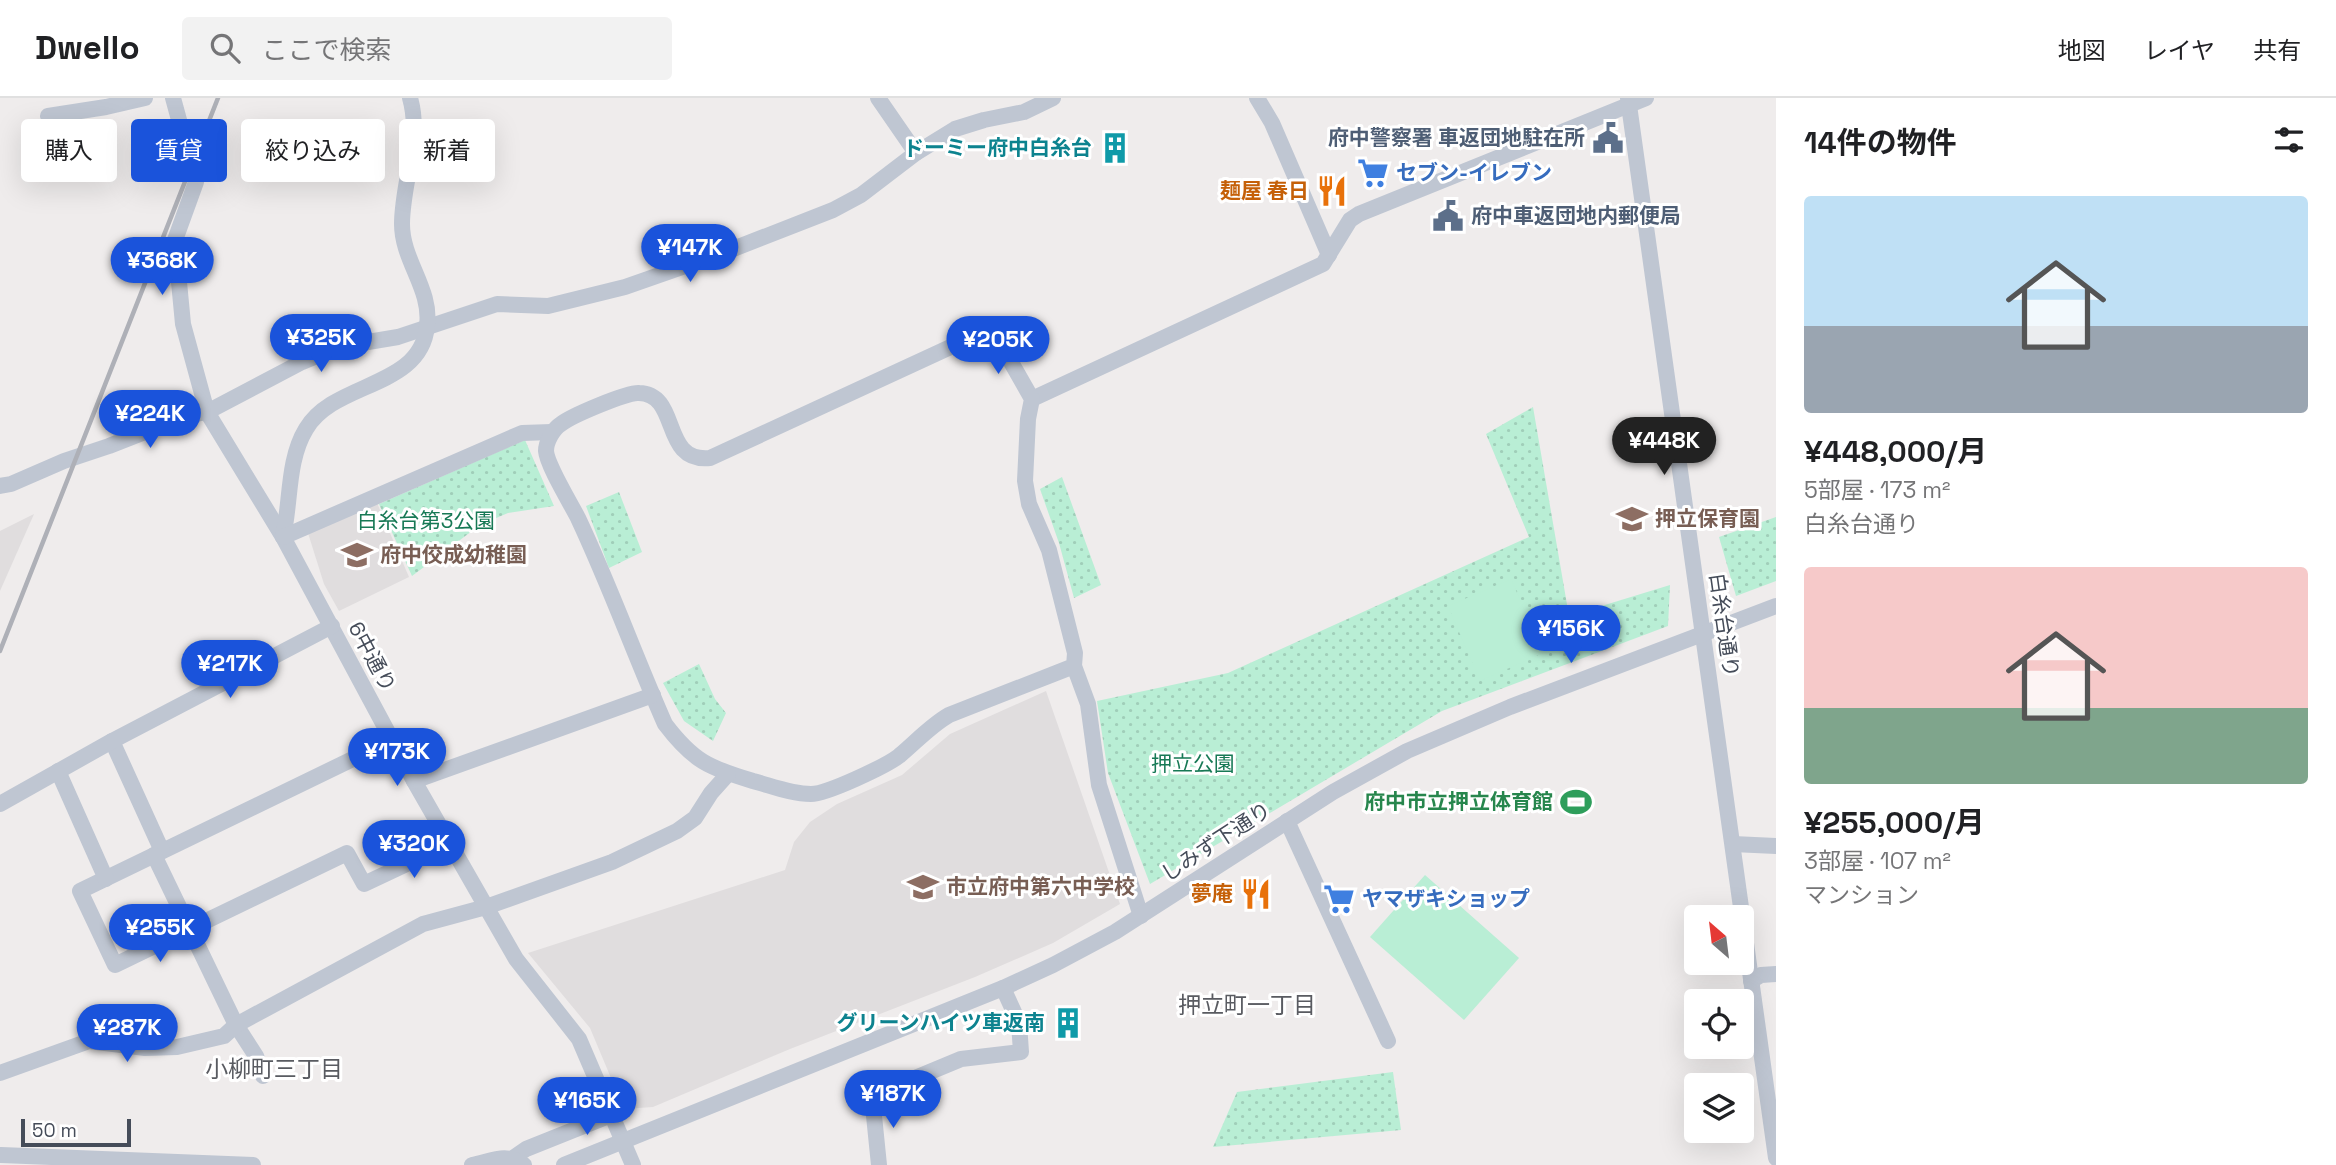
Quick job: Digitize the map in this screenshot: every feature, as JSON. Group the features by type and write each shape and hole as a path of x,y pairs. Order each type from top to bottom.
{"street":[{"path":"48,116 145,98"},
{"name":"6中通り","path":"173,98 196,182 175,240 183,324 207,412 283,537 414,781 516,959 579,1039 633,1165"},
{"path":"283,537 295,457 306,429 328,407 406,365 419,351 428,326 422,286 402,238 402,208 414,113 410,98"},
{"path":"878,98 916,153"},
{"path":"0,486 188,415 207,412 302,362 338,347 398,337 496,304 548,306 625,287 833,210 861,195 916,153 955,129 1024,112 1053,98"},
{"path":"1257,98 1272,123 1329,255"},
{"path":"1032,399 1322,264 1350,220 1359,214 1629,101 1646,98"},
{"name":"白糸台通り","path":"1629,101 1776,1158"},
{"path":"1074,666 949,715 936,722 897,758 815,794 797,793 729,774 704,764 687,751 666,724 579,520 546,451 552,432 561,423 628,394 642,393 654,398 664,407 678,443 687,453 699,459 710,458 970,338 995,334 1032,399 1028,419 1026,481 1029,504 1049,550 1075,653 1074,666 1088,704 1098,785 1141,916"},
{"path":"283,537 522,433 552,432"},
{"name":"しみず下通り","path":"564,1165 1003,988 1085,949 1383,763 1451,731 1776,607"},
{"path":"0,804 112,741 332,626"},
{"path":"414,781 653,695"},
{"path":"392,740 80,891 115,965 348,853 364,884 449,844"},
{"path":"112,741 190,930 236,1025 256,1056 263,1076"},
{"path":"58,771 106,878"},
{"path":"0,1073 89,1041 145,1048 177,1046 224,1036 236,1025 423,924 486,907 612,862 677,831 695,818 711,793 729,774"},
{"path":"1287,821 1388,1041"},
{"path":"1732,844 1776,846"},
{"path":"1751,981 1761,975 1776,974"},
{"path":"879,1165 872,1096 961,1059 1021,1052 1019,1023 1003,988"},
{"path":"472,1165 504,1157 519,1161 526,1149 611,1115"},
{"path":"1,1155 57,1162 253,1165"}],"shaded area":[{"name":"府中佼成幼稚園","path":"377,503 409,577 339,611 324,584 308,533"},
{"path":"34,514 0,591 0,531"},
{"name":"市立府中第六中学校","path":"1046,691 1120,904 1053,943 975,977 790,1049 653,1107 624,1109 590,1028 528,953 785,870 794,842 810,822 837,804 902,775 950,734"}],"green space":[{"name":"押立公園","path":"1533,407 1569,616 1670,585 1668,626 1442,711 1150,884 1108,773 1097,701 1228,673 1529,537 1486,434"},
{"name":"白糸台第3公園","path":"525,440 554,506 508,513 480,525 412,576 379,504"},
{"path":"1062,477 1101,585 1074,598 1040,489"},
{"path":"619,492 642,552 609,568 586,506"},
{"path":"1776,517 1776,581 1736,596 1719,537"},
{"path":"1511,579 1543,653 1480,681 1448,606"},
{"path":"699,664 715,699 726,713 713,741 684,721 663,683"},
{"path":"1425,875 1519,958 1464,1020 1370,937"},
{"path":"1393,1072 1401,1130 1213,1147 1237,1092"}],"railway":[{"path":"0,651 218,98"}],"place":[{"name":"府中警察署 車返団地駐在所","path":"1608,138"},
{"name":"ドーミー府中白糸台","path":"1115,148"},
{"name":"セブン-イレブン","path":"1373,173"},
{"name":"麺屋 春日","path":"1332,191"},
{"name":"府中車返団地内郵便局","path":"1448,216"},
{"name":"押立保育園","path":"1632,519"},
{"name":"府中佼成幼稚園","path":"357,555"},
{"name":"府中市立押立体育館","path":"1576,802"},
{"name":"市立府中第六中学校","path":"923,887"},
{"name":"夢庵","path":"1256,894"},
{"name":"ヤマザキショップ","path":"1339,899"},
{"name":"グリーンハイツ車返南","path":"1068,1023"}],"district":[{"name":"押立町一丁目","path":"1247,1005"},
{"name":"小柳町三丁目","path":"274,1069"}]}
